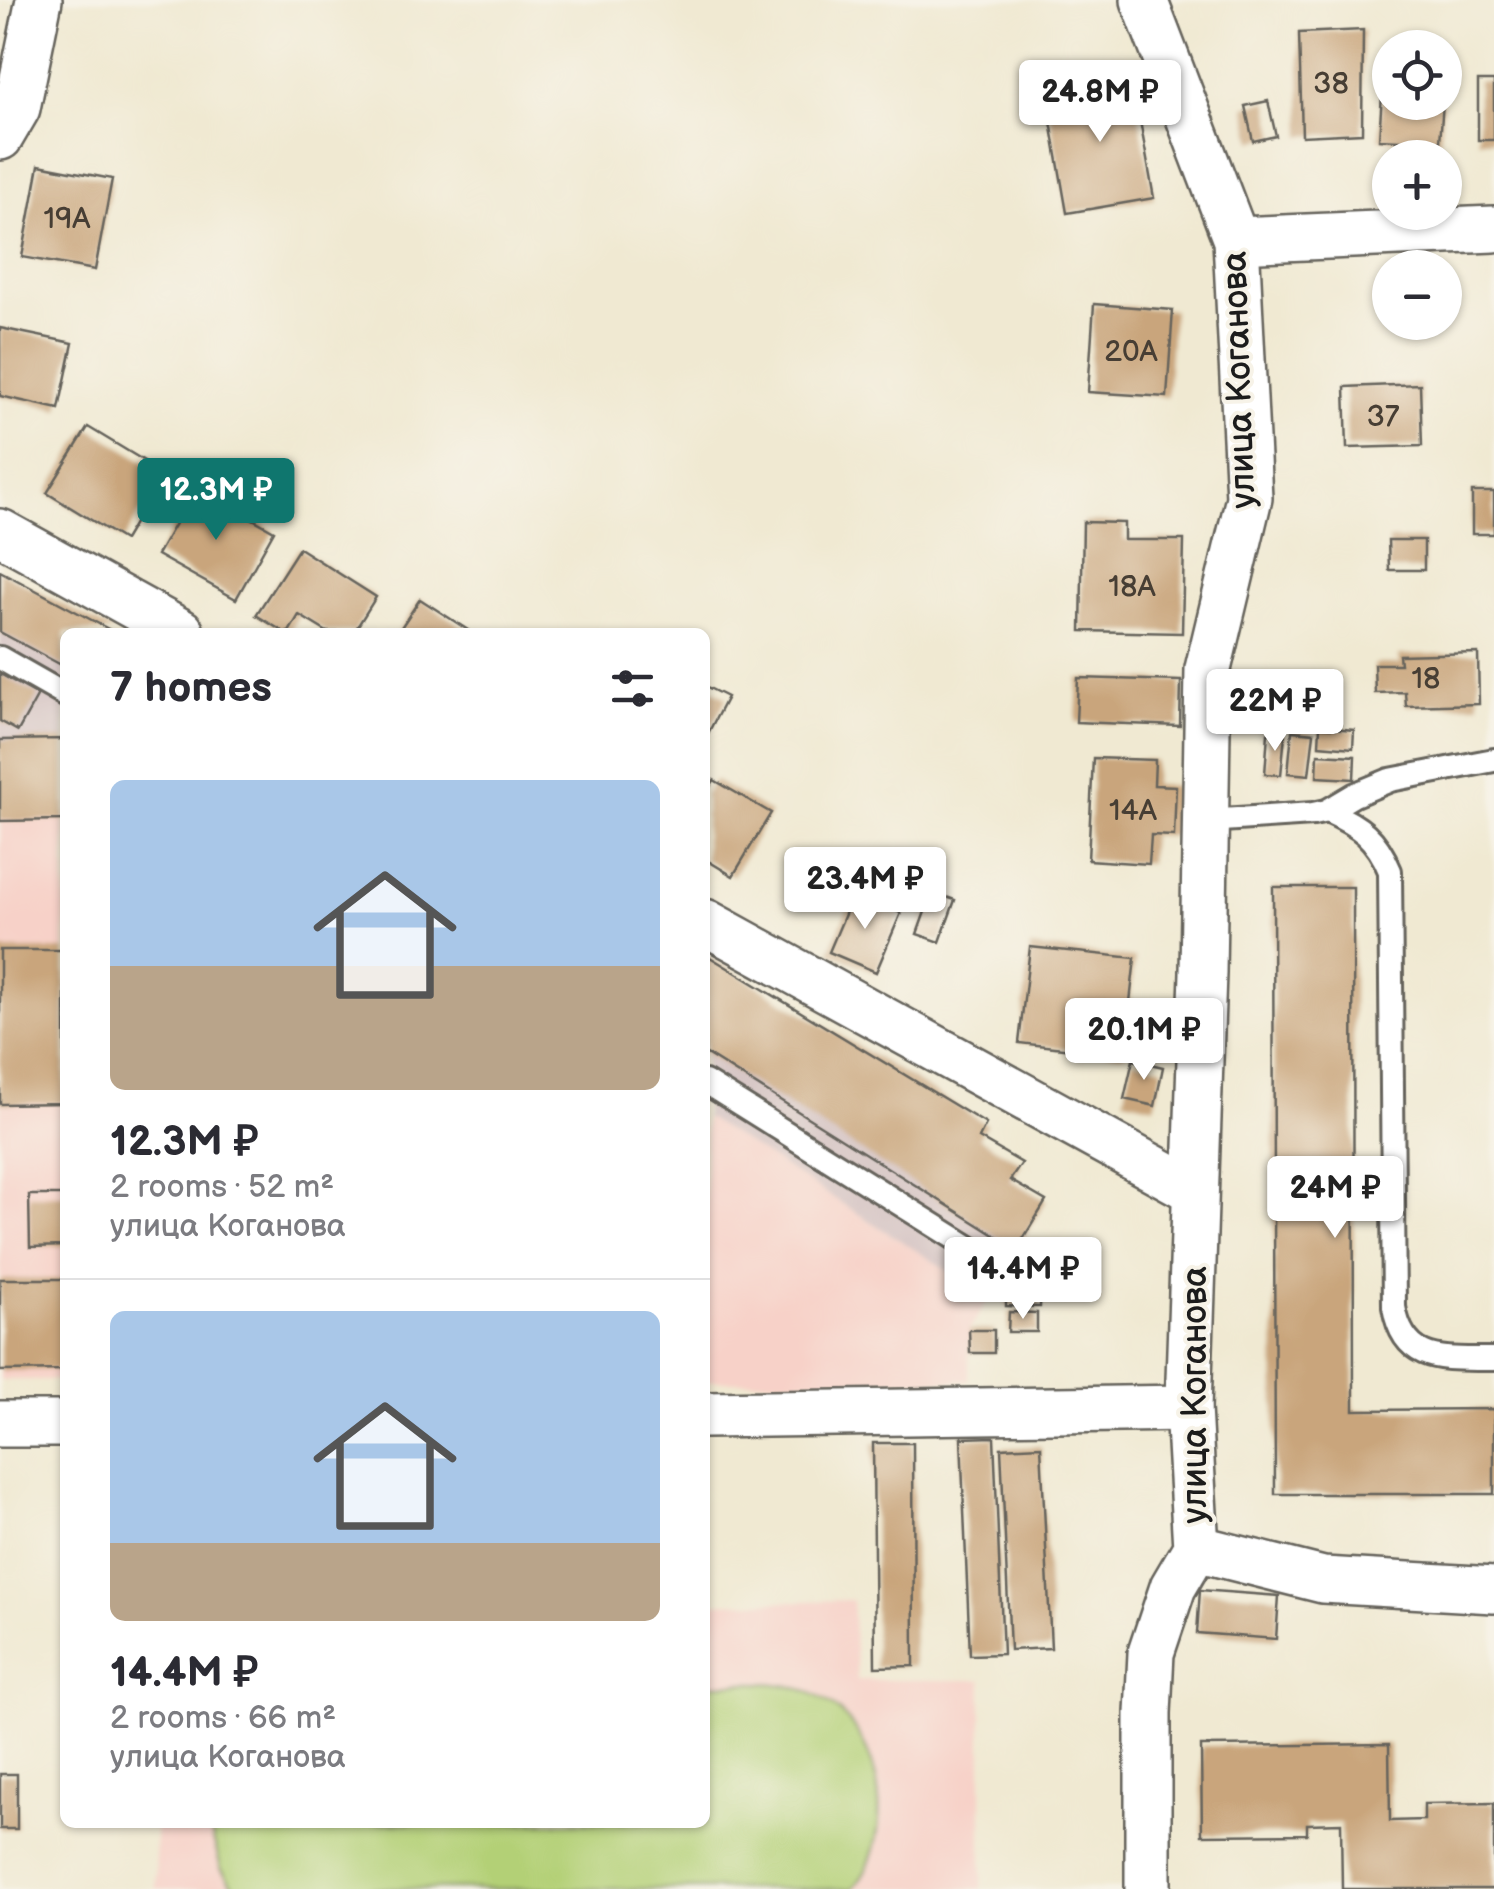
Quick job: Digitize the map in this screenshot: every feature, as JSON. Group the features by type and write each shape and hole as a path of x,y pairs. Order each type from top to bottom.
{"street":[{"path":"0,137 17,108 39,0"},
{"name":"улица Коганова","path":"1144,0 1236,240 1249,498 1208,669 1188,1408 1196,1548 1172,1588 1151,1653 1148,1889"},
{"path":"1236,240 1494,229"},
{"path":"0,532 174,628"},
{"path":"710,925 1195,1192"},
{"path":"710,1415 1188,1408"},
{"path":"0,1424 60,1424"},
{"path":"1196,1548 1323,1580 1494,1590"}],"lane":[{"path":"0,658 60,692"},
{"path":"1206,821 1328,811 1354,794 1390,780 1494,760"},
{"path":"1328,811 1374,840 1390,871 1396,1323 1404,1339 1419,1352 1440,1358 1494,1358"},
{"path":"710,1085 985,1257"}],"shaded area":[{"path":"0,571 107,628 60,628 60,820 0,821"},
{"path":"60,820 60,1380 0,1380 0,821"},
{"path":"710,957 986,1124 979,1138 1022,1163 1011,1180 1046,1201 990,1297 710,1120"},
{"path":"710,1120 990,1297 969,1330 969,1381 710,1381"},
{"path":"852,1600 857,1680 982,1680 982,1889 156,1889 155,1828 710,1828 710,1603"}],"green space":[{"path":"760,1683 813,1694 849,1722 862,1740 877,1782 878,1827 872,1854 863,1876 852,1889 235,1889 221,1868 210,1828 710,1828 710,1684"}],"building":[{"path":"1363,30 1362,133 1302,136 1299,33"},
{"path":"1132,77 1154,198 1067,213 1046,93"},
{"path":"1478,81 1494,81 1494,140 1478,140"},
{"path":"1268,101 1276,136 1253,141 1245,106"},
{"path":"1380,120 1442,120 1440,140 1379,139"},
{"path":"39,165 112,179 95,270 22,257"},
{"path":"1094,304 1173,310 1167,397 1088,392"},
{"path":"0,328 73,343 59,409 0,396"},
{"path":"1420,384 1422,446 1347,448 1345,387"},
{"path":"88,427 164,473 124,540 47,493"},
{"path":"196,487 274,531 236,599 157,555"},
{"path":"1472,492 1494,492 1494,534 1472,534"},
{"path":"1083,522 1124,523 1124,540 1184,540 1182,633 1081,631"},
{"path":"1388,540 1424,540 1424,570 1389,570"},
{"path":"299,548 376,597 357,628 320,628 299,615 291,628 277,628 256,615"},
{"path":"0,571 107,628 60,628 60,664 0,632"},
{"path":"420,599 465,628 401,628"},
{"path":"1478,653 1479,704 1406,706 1405,692 1375,693 1374,664 1400,664 1399,655"},
{"path":"0,674 38,695 18,731 0,721"},
{"path":"1078,678 1181,681 1180,726 1076,722"},
{"path":"710,688 727,697 710,729"},
{"path":"1320,727 1354,730 1353,748 1319,745"},
{"path":"1292,731 1314,733 1309,775 1288,773"},
{"path":"1268,733 1285,735 1281,775 1265,774"},
{"path":"60,739 60,820 0,821 0,740"},
{"path":"1318,754 1355,756 1354,779 1317,777"},
{"path":"1093,758 1155,760 1154,785 1176,786 1174,836 1151,835 1149,864 1088,860"},
{"path":"714,780 771,813 733,876 710,862 710,787"},
{"path":"1273,887 1353,887 1354,1410 1494,1409 1494,1494 1275,1494"},
{"path":"932,892 955,900 940,942 917,934"},
{"path":"854,893 901,913 876,972 829,952"},
{"path":"1030,947 1135,958 1124,1055 1019,1043"},
{"path":"0,950 60,950 60,1103 0,1104"},
{"path":"710,957 986,1124 979,1138 1022,1163 1010,1180 1046,1201 1017,1249 710,1056"},
{"path":"1133,1060 1163,1067 1155,1106 1124,1099"},
{"path":"29,1195 60,1195 60,1246 30,1247"},
{"path":"0,1279 60,1279 60,1370 0,1371"},
{"path":"1006,1281 1041,1282 1040,1307 1006,1306"},
{"path":"1009,1312 1037,1313 1037,1332 1008,1332"},
{"path":"969,1330 994,1330 994,1353 970,1353"},
{"path":"994,1437 1003,1654 970,1655 961,1438"},
{"path":"873,1443 913,1443 914,1666 875,1667"},
{"path":"1041,1446 1051,1648 1010,1650 1001,1448"},
{"path":"1200,1590 1279,1596 1276,1639 1197,1633"},
{"path":"1389,1744 1390,1821 1424,1820 1424,1804 1494,1803 1494,1889 1342,1889 1341,1823 1307,1824 1307,1834 1202,1835 1201,1746"},
{"path":"0,1774 17,1774 17,1829 0,1829"}]}
